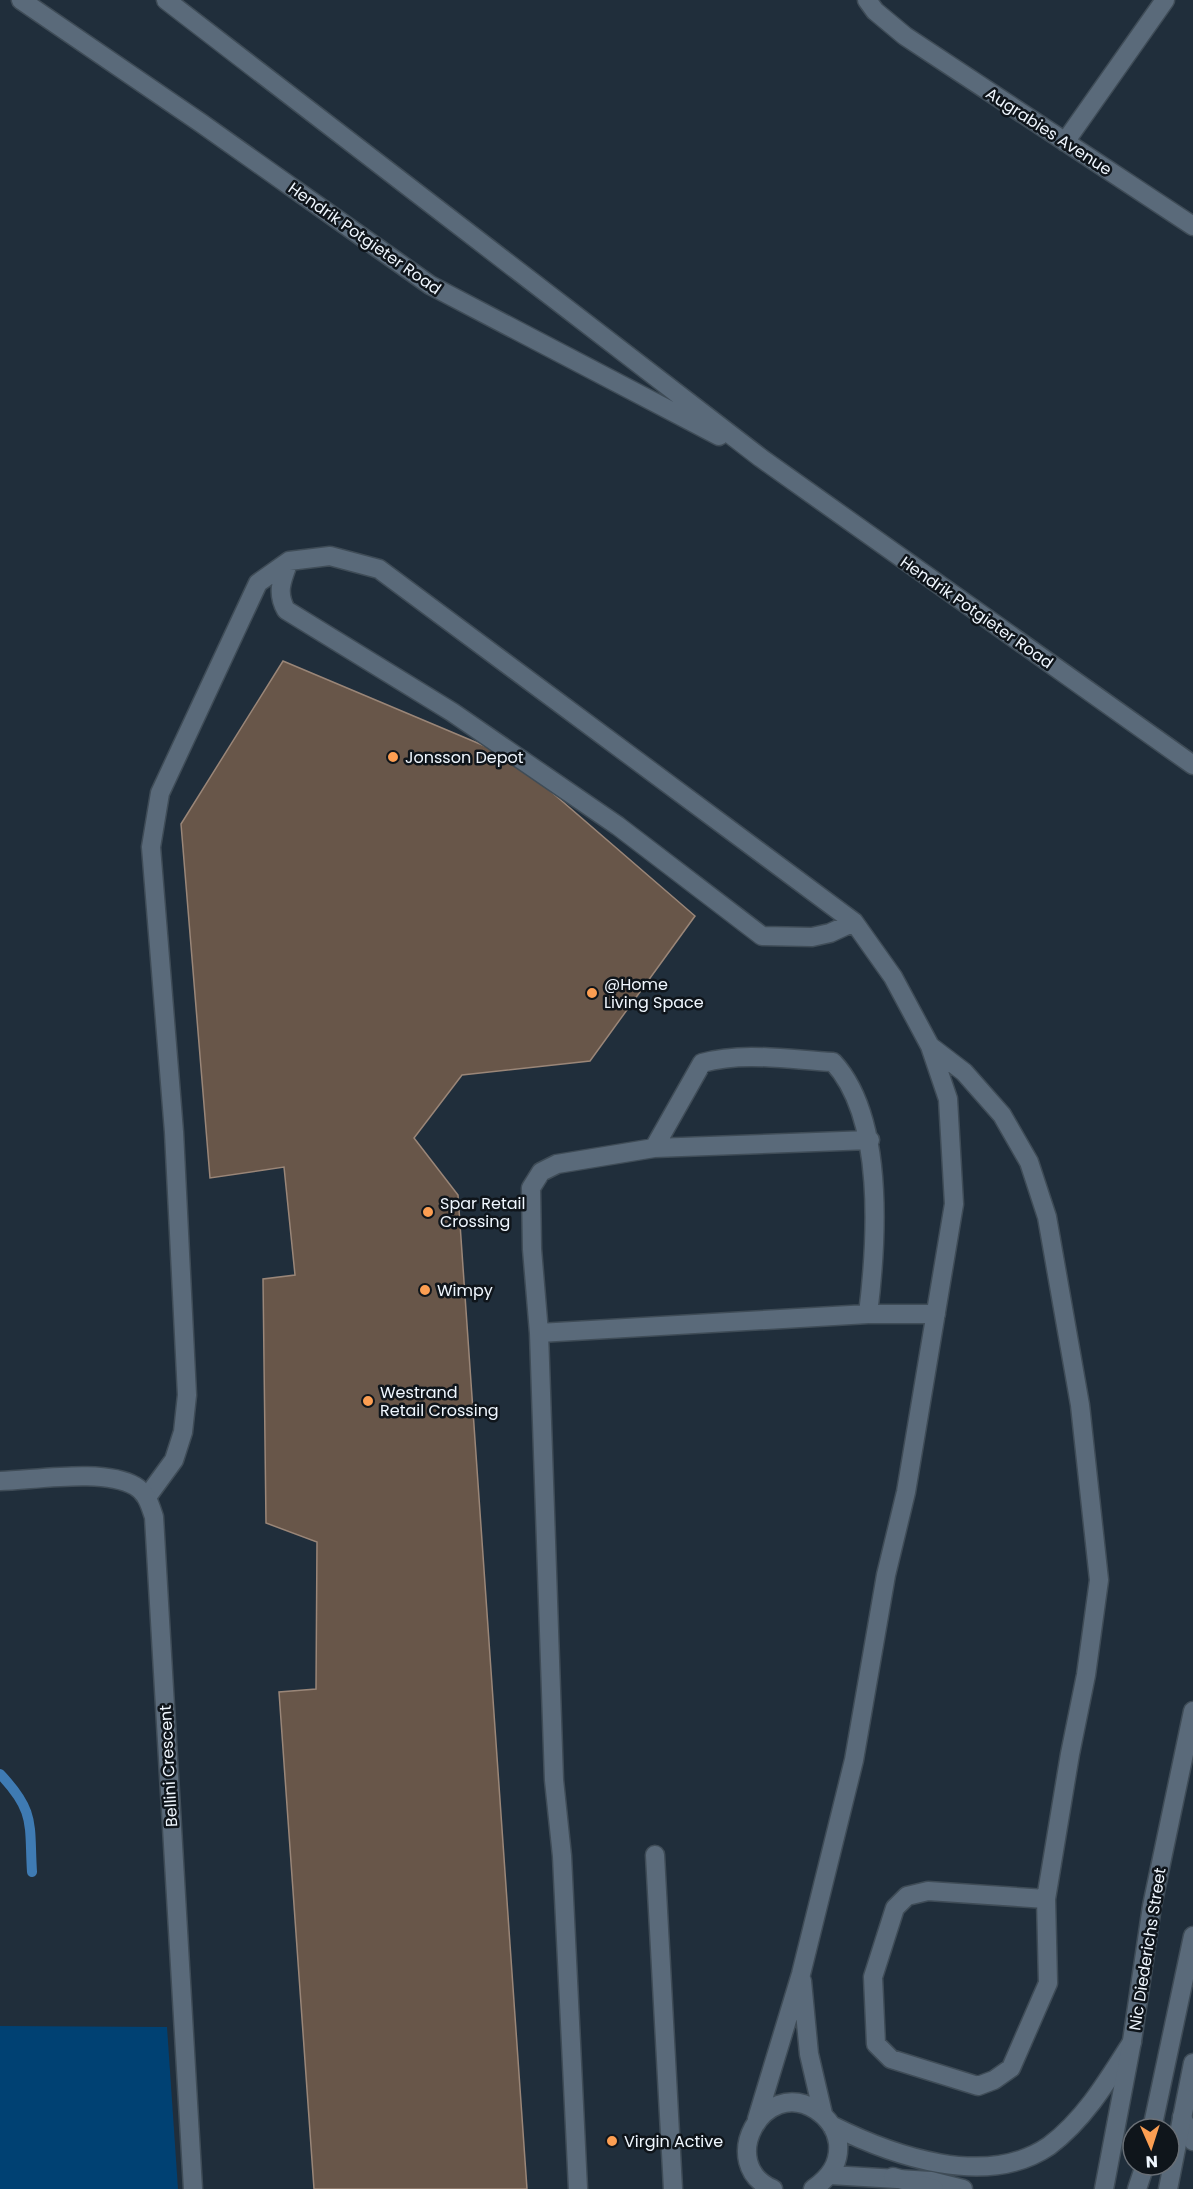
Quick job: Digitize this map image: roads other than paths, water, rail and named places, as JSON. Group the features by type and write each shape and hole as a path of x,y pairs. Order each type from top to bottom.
{"street":[{"name":"Hendrik Potgieter Road","path":"21,0 201,123 430,285 761,458"},
{"name":"Hendrik Potgieter Road","path":"166,0 761,458 1193,765"},
{"name":"Augrabies Avenue","path":"867,0 875,11 905,36 1193,226"},
{"path":"1065,142 1165,0"},
{"path":"0,1481 97,1477 135,1486 147,1497 174,1460 183,1432 187,1395 174,1132 151,847 160,793 258,583 289,561 330,556 379,569 854,922 893,977 930,1046 948,1099 954,1204 906,1492 886,1575 854,1760 801,1974 757,2119 749,2133 747,2148 749,2163 756,2183 773,2189"},
{"path":"289,561 280,583 279,598 286,610 462,718 618,826 762,936 785,939 812,937 830,933 854,922"},
{"path":"930,1046 964,1072 1002,1115 1029,1162 1047,1217 1080,1405 1099,1580 1086,1675 1070,1754 1046,1899 1048,1983 1011,2068 994,2080 978,2086 891,2059 876,2044 873,1977 895,1908 907,1896 928,1891 1046,1899"},
{"path":"654,1148 702,1063 717,1059 833,1062 848,1078 870,1140 874,1263 868,1314"},
{"path":"578,2189 562,1856 554,1779 539,1333 532,1249 531,1188 541,1172 557,1164 654,1148 870,1140"},
{"path":"539,1333 868,1314 936,1314"},
{"name":"Bellini Crescent","path":"147,1497 153,1517 193,2189"},
{"name":"Nic Diederichs Street","path":"1104,2189 1132,2041 1152,1906 1193,1711"},
{"path":"655,1855 673,2189"},
{"path":"1155,2117 1193,1936"},
{"path":"801,1974 809,2054 838,2150 830,2175 813,2189"},
{"path":"757,2119 768,2110 782,2104 796,2103 811,2106 827,2119 869,2143 915,2158 968,2169 1010,2165 1048,2148 1078,2120 1104,2087 1132,2041"},
{"path":"1168,2189 1193,2063"},
{"path":"1182,2117 1193,2141"},
{"path":"830,2175 893,2177 931,2181 963,2189"},
{"path":"893,2177 934,2189"}],"waterway":[{"path":"0,1774 12,1787 25,1809 30,1830 32,1872"}],"place":[{"name":"Jonsson Depot","path":"393,757"},
{"name":"@Home Living Space","path":"592,993"},
{"name":"Spar Retail Crossing","path":"428,1212"},
{"name":"Wimpy","path":"425,1290"},
{"name":"Westrand Retail Crossing","path":"368,1401"},
{"name":"Virgin Active","path":"612,2141"}]}
